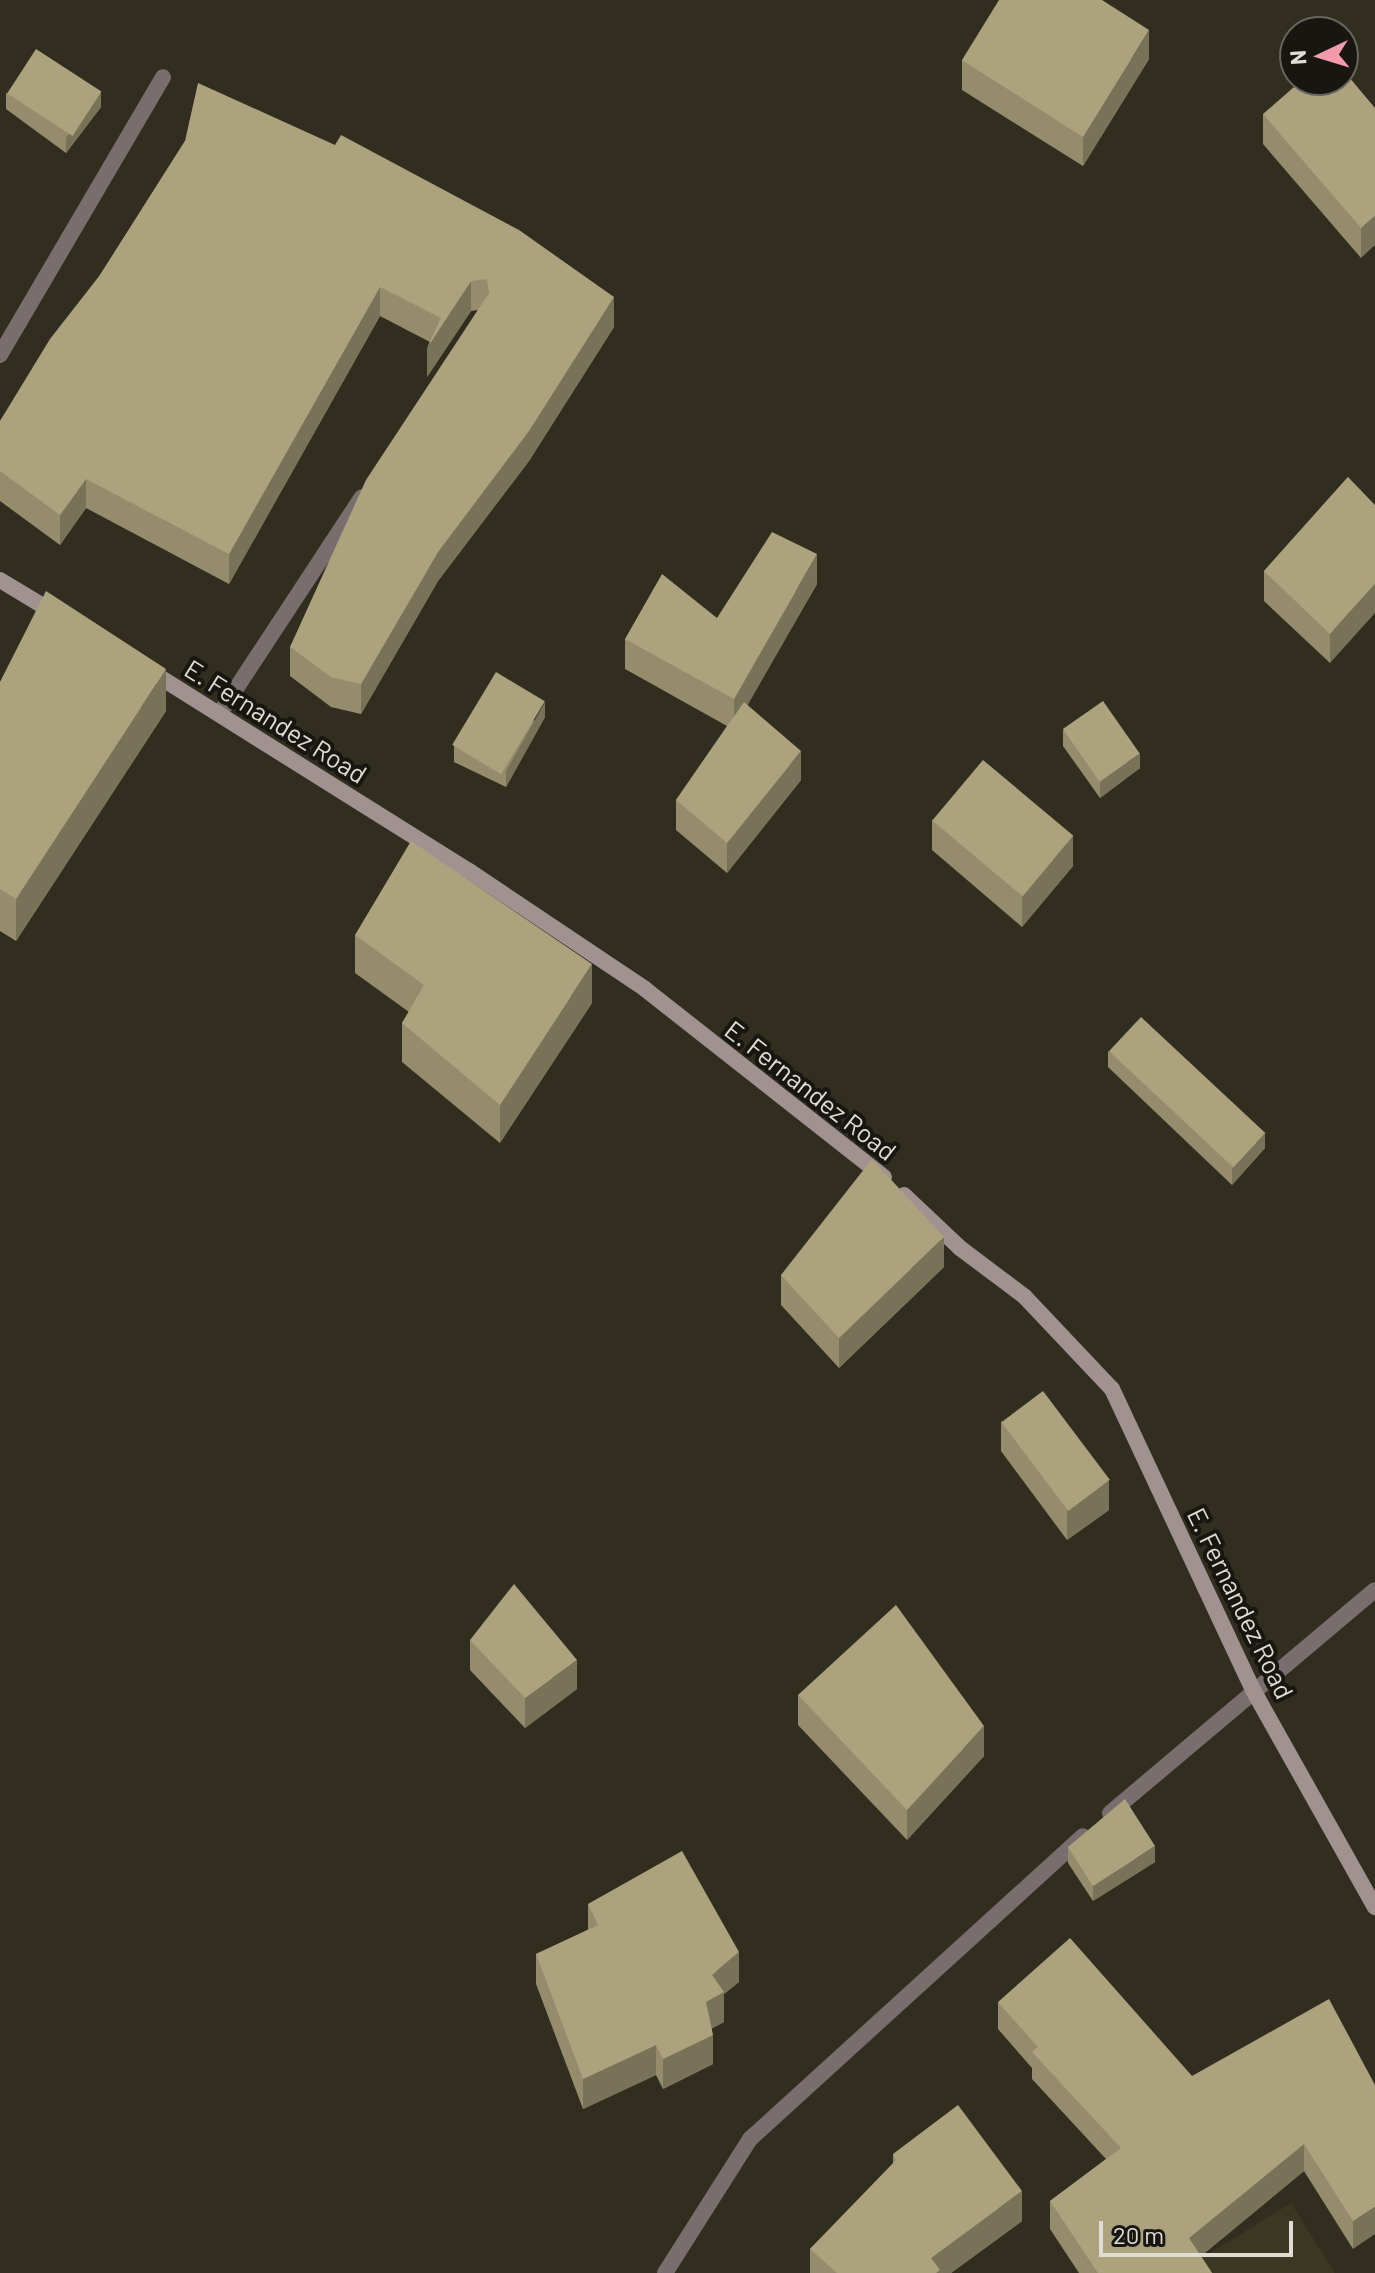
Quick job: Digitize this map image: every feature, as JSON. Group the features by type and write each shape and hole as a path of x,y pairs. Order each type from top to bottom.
{"street":[{"path":"0,355 163,77"},
{"path":"220,713 376,476"},
{"path":"0,580 78,627"},
{"name":"E. Fernandez Road","path":"130,659 220,713 645,989 1024,1296 1112,1389 1253,1690 1375,1907"},
{"path":"665,2273 750,2139 1039,1873 1375,1590"}],"shaded area":[{"path":"1291,2203 1335,2273 1178,2273"}],"building":[{"path":"999,0 1102,0 1149,30 1083,137 962,60"},
{"path":"36,49 101,91 73,136 7,93"},
{"path":"198,83 335,145 341,135 519,230 614,297 529,431 438,552 361,684 331,677 290,647 366,480 489,293 487,279 471,281 427,348 441,318 380,287 229,554 86,479 60,515 0,471 0,421 50,339 100,275 185,141"},
{"path":"1359,89 1375,108 1375,216 1361,228 1263,114 1284,96 1359,96"},
{"path":"1348,477 1375,505 1375,584 1330,634 1264,571"},
{"path":"772,532 817,554 734,699 625,639 662,574 717,618"},
{"path":"46,591 166,669 16,899 0,889 0,682"},
{"path":"496,672 545,701 501,774 452,745"},
{"path":"1103,701 1140,753 1100,782 1063,729"},
{"path":"744,702 801,751 727,843 676,800"},
{"path":"983,760 1073,836 1023,896 932,821"},
{"path":"411,841 592,964 500,1105 402,1023 424,985 355,935"},
{"path":"1141,1017 1265,1133 1233,1167 1109,1051"},
{"path":"872,1159 944,1237 839,1338 781,1275"},
{"path":"1043,1391 1110,1480 1068,1511 1001,1422"},
{"path":"514,1584 577,1660 525,1698 470,1640"},
{"path":"896,1605 984,1726 907,1810 798,1695"},
{"path":"1125,1799 1155,1846 1093,1886 1068,1847"},
{"path":"682,1851 739,1952 712,1975 724,1992 706,2002 713,2035 663,2059 656,2045 583,2079 536,1954 598,1925 588,1904"},
{"path":"1070,1938 1192,2076 1329,1999 1375,2085 1375,2207 1353,2221 1304,2144 1189,2238 1212,2273 1098,2273 1050,2201 1121,2148 1032,2052 1038,2047 998,2002"},
{"path":"958,2105 1022,2191 931,2258 940,2270 936,2273 837,2273 810,2249 896,2160 893,2154"}]}
